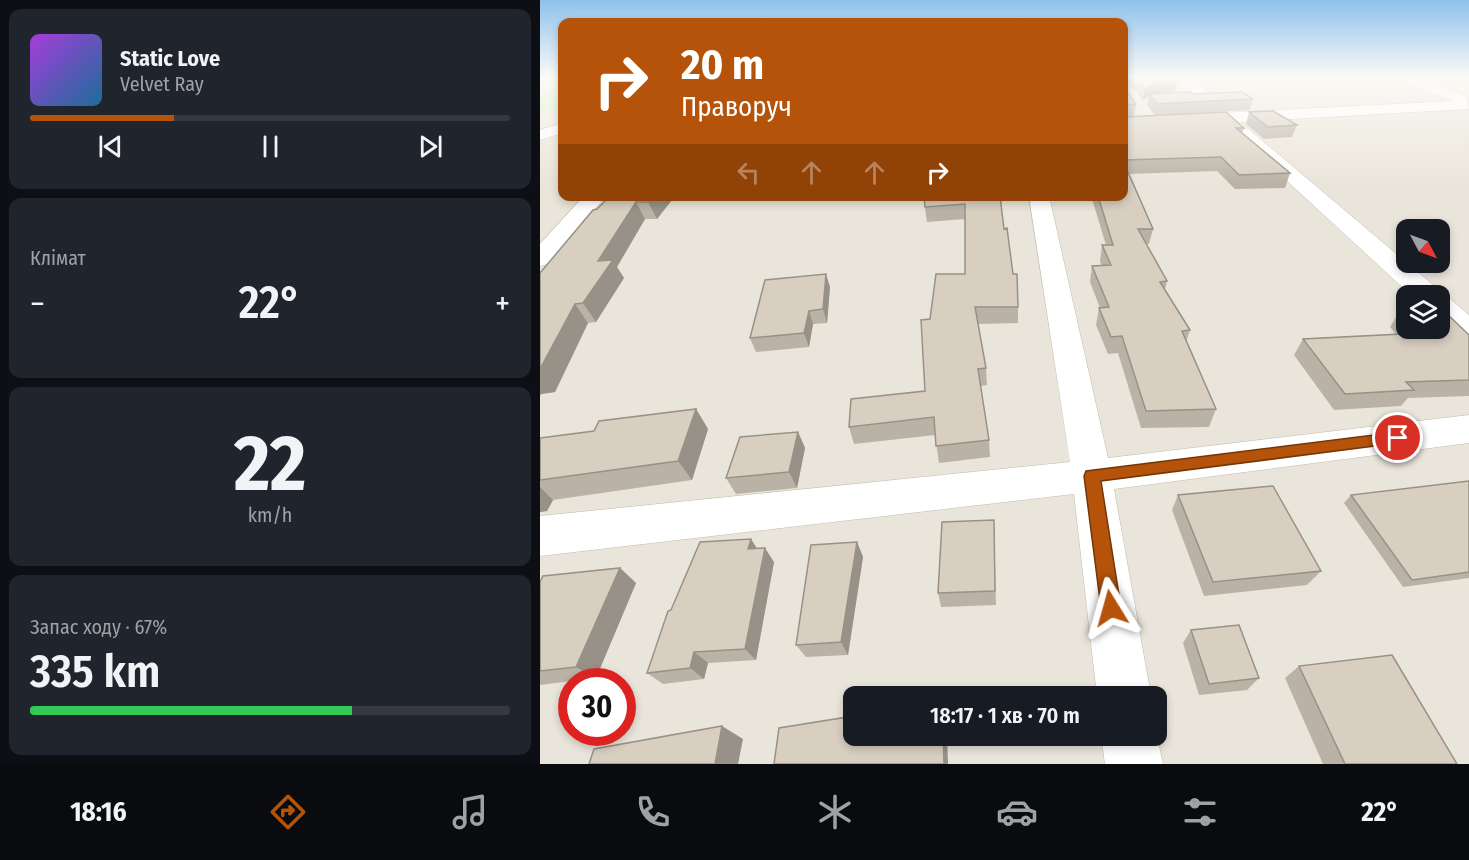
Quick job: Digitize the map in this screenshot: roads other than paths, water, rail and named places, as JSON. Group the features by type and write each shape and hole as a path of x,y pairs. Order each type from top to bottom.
{"street":[{"path":"1146,113 1150,122"},
{"path":"1128,123 1319,113"},
{"path":"1227,118 1417,285"},
{"path":"541,134 558,129"},
{"path":"540,259 592,201"},
{"path":"1040,201 1092,476 1123,686"},
{"path":"1450,314 1469,331"},
{"path":"540,536 1092,476 1469,429"},
{"path":"1132,746 1134,764"}]}
